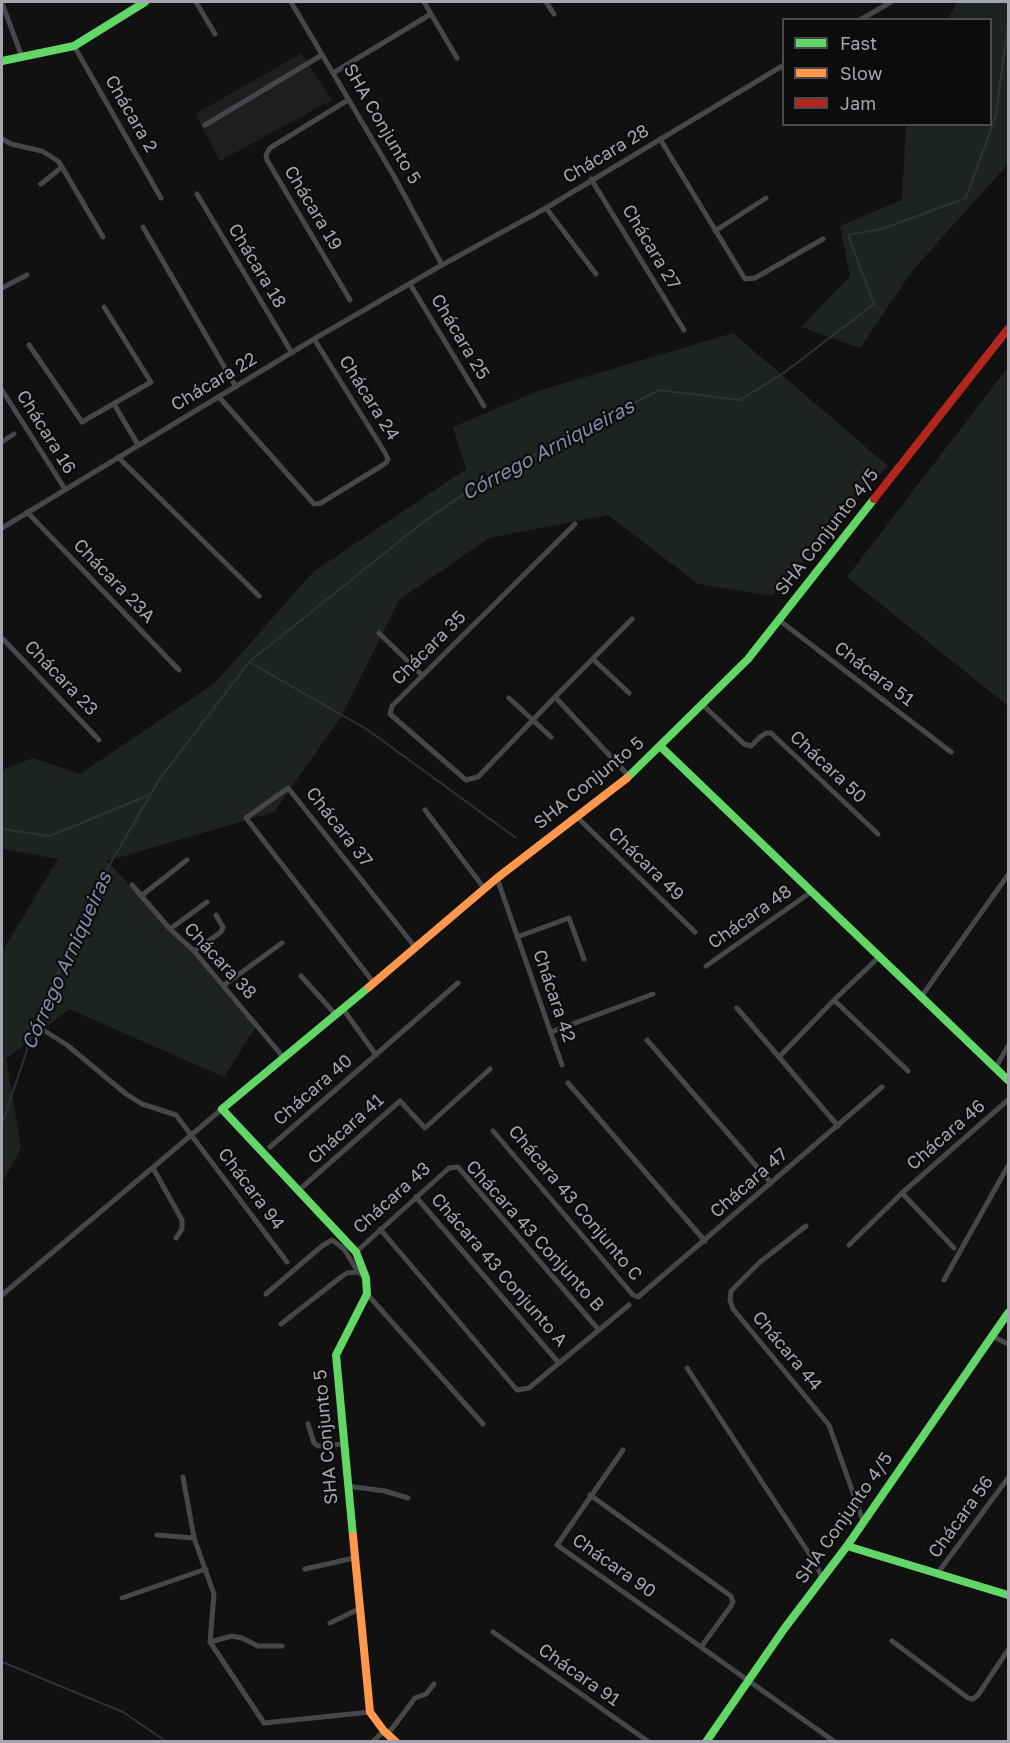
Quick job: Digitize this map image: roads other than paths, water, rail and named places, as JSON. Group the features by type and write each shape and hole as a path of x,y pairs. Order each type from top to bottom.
{"street":[{"path":"2,61 74,46 145,2"},
{"path":"196,2 215,34"},
{"name":"SHA Conjunto 5","path":"291,2 395,178 442,265"},
{"path":"424,2 457,58"},
{"path":"546,2 554,14"},
{"path":"863,18 891,2"},
{"path":"2,3 22,57"},
{"path":"333,73 431,14"},
{"name":"Chácara 2","path":"74,46 161,198"},
{"path":"205,125 322,55"},
{"name":"Chácara 28","path":"442,265 546,208 782,66"},
{"name":"Chácara 19","path":"348,100 270,148 266,155 350,300"},
{"path":"2,139 11,144 48,154 62,167 103,237"},
{"path":"660,139 742,275 748,280 823,239"},
{"path":"41,184 62,167"},
{"name":"Chácara 27","path":"591,179 684,330"},
{"name":"Chácara 18","path":"196,194 292,353"},
{"path":"715,231 766,198"},
{"path":"546,208 596,274"},
{"path":"142,227 236,387"},
{"name":"Chácara 22","path":"2,528 314,339 442,265"},
{"path":"2,288 27,275"},
{"name":"Chácara 25","path":"410,284 484,406"},
{"path":"29,345 82,422 151,382 104,307"},
{"name":"SHA Conjunto 4/5","path":"660,746 739,669 1008,329"},
{"name":"Chácara 24","path":"219,397 314,504 321,503 386,463 388,459 314,339"},
{"name":"Chácara 16","path":"2,390 64,489"},
{"path":"114,404 138,445"},
{"path":"2,442 14,434"},
{"path":"118,457 259,596"},
{"name":"Chácara 23A","path":"27,512 179,670"},
{"name":"Chácara 35","path":"575,524 422,675 392,706 390,714 466,780 478,777 532,719 632,619"},
{"name":"Chácara 51","path":"779,620 951,752"},
{"path":"380,633 422,675"},
{"name":"Chácara 23","path":"2,638 99,740"},
{"path":"593,659 629,693"},
{"path":"555,697 629,776"},
{"path":"509,698 551,737"},
{"name":"Chácara 50","path":"703,705 748,746 766,733 771,734 878,834"},
{"name":"SHA Conjunto 5","path":"2,1295 416,948 484,888 629,776 660,746 1008,1080"},
{"name":"Chácara 37","path":"374,983 246,818 288,788 416,948"},
{"path":"424,810 484,888"},
{"name":"Chácara 49","path":"577,817 695,932"},
{"path":"141,896 187,860"},
{"path":"921,997 1008,875"},
{"name":"Chácara 42","path":"497,878 562,1065"},
{"name":"Chácara 38","path":"132,885 170,929 194,951 224,985 284,1058"},
{"name":"Chácara 48","path":"706,966 811,892"},
{"path":"170,929 207,902"},
{"path":"194,951 221,932 223,927 216,915"},
{"name":"Chácara 42","path":"517,937 569,918 584,959"},
{"path":"224,985 282,943"},
{"path":"779,1057 879,957"},
{"name":"Chácara 40","path":"301,976 339,1012 376,1055"},
{"name":"Chácara 40","path":"270,1147 458,983"},
{"path":"552,1032 653,994"},
{"path":"834,1000 908,1071"},
{"path":"737,1008 838,1126"},
{"name":"Chácara 94","path":"40,1028 66,1045 126,1094 142,1104 176,1115 287,1262"},
{"path":"647,1040 771,1183"},
{"path":"996,1067 1008,1046"},
{"name":"Chácara 41","path":"299,1191 400,1101 425,1128 490,1069"},
{"path":"568,1083 705,1241"},
{"name":"Chácara 47","path":"633,1295 641,1296 882,1087"},
{"name":"Chácara 46","path":"849,1245 902,1193 1008,1100"},
{"path":"222,1109 356,1251 366,1278 367,1293 483,1424"},
{"name":"Chácara 43 Conjunto C","path":"493,1131 633,1295"},
{"path":"944,1280 1008,1166"},
{"name":"Chácara 43 Conjunto B","path":"449,1168 458,1167 598,1329"},
{"path":"153,1168 182,1220 182,1229 176,1238"},
{"name":"Chácara 43","path":"356,1251 449,1168"},
{"name":"Chácara 46","path":"902,1193 954,1248"},
{"name":"Chácara 43 Conjunto A","path":"416,1197 558,1362"},
{"name":"Chácara 44","path":"806,1226 759,1262 731,1291 730,1300 733,1309 829,1425 863,1521"},
{"path":"380,1229 517,1390 529,1388 629,1305"},
{"path":"266,1294 332,1240 344,1249 358,1272 366,1278"},
{"path":"281,1324 341,1277 347,1273 358,1272"},
{"name":"SHA Conjunto 5","path":"367,1293 336,1355 370,1712"},
{"name":"SHA Conjunto 4/5","path":"706,1742 784,1629 847,1546 1008,1313"},
{"path":"992,1336 1008,1344"},
{"path":"687,1368 816,1564 822,1578"},
{"path":"308,1424 314,1443 318,1446 343,1444"},
{"name":"Chácara 90","path":"623,1450 557,1545 750,1679 835,1742"},
{"path":"183,1477 194,1538 214,1594 210,1641 264,1723 370,1712 391,1738"},
{"name":"Chácara 56","path":"937,1574 1008,1478"},
{"path":"347,1486 385,1491 408,1498"},
{"path":"590,1495 731,1596 733,1602 731,1606 701,1647"},
{"path":"157,1535 194,1538"},
{"path":"847,1546 1008,1595"},
{"path":"305,1569 354,1558"},
{"path":"122,1598 206,1569"},
{"path":"330,1623 359,1609"},
{"name":"Chácara 91","path":"493,1632 649,1742"},
{"path":"210,1641 232,1636 258,1646 282,1646"},
{"path":"892,1641 968,1698 973,1699 1008,1650"},
{"path":"372,1742 391,1738 415,1698 426,1694 434,1684"}],"waterway":[{"name":"Córrego Arniqueiras","path":"2,1124 34,1029 92,895 159,780 249,662 426,520 483,481 659,390 740,400 785,372 874,304 848,235 882,229 966,198 996,115 1008,23"},
{"path":"249,662 368,730 516,838"},
{"path":"2,829 50,836 149,795"},
{"path":"2,1662 123,1712 167,1742"}]}
